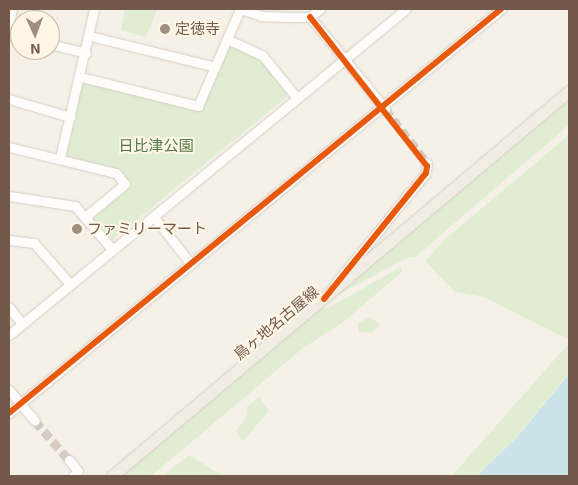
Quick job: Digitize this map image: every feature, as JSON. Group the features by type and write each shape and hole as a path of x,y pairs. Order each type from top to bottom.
{"main road":[{"name":"鳥ヶ地名古屋線","path":"112,476 569,92"}],"street":[{"path":"9,22 12,9"},
{"path":"60,158 81,77 94,9"},
{"path":"81,77 198,106 240,9 261,16 310,17 320,9"},
{"path":"9,334 406,9"},
{"path":"9,413 384,108 501,9"},
{"path":"310,17 384,108"},
{"path":"90,36 214,67"},
{"path":"227,39 262,55 297,98"},
{"path":"60,46 86,53"},
{"path":"9,99 70,117"},
{"path":"9,146 116,173 125,184 85,217"},
{"path":"324,299 426,173 427,163"},
{"path":"9,196 71,205 85,217 112,249"},
{"path":"153,216 192,264"},
{"path":"9,240 34,243 70,284"},
{"path":"9,307 22,324"},
{"path":"9,390 35,421"},
{"path":"69,460 78,471 73,476"}],"green space":[{"path":"125,9 157,10 146,37 121,30"},
{"name":"日比津公園","path":"228,43 261,57 289,95 112,240 93,218 131,187 118,170 64,157 82,83 199,109"},
{"path":"569,99 569,125 415,257 409,257 332,298"},
{"path":"569,135 569,340 484,297 455,292 425,261 445,239"},
{"path":"401,267 402,272 342,323 302,349 151,476 120,476 319,309 328,308"},
{"path":"370,317 380,324 372,333 359,332 358,323"},
{"path":"569,343 569,373 516,437 477,476 452,476"},
{"path":"259,397 269,411 243,441 236,431 246,418 247,407"},
{"path":"189,455 210,468 224,476 162,476"}],"water":[{"path":"569,374 569,476 477,476 517,437"}],"tunnel":[{"path":"385,109 427,163"},
{"path":"35,421 69,460"}],"cycle path":[{"path":"9,413 501,9"},
{"path":"310,17 427,166 426,173 324,299"}],"place":[{"name":"定徳寺","path":"165,29"},
{"name":"ファミリーマート","path":"77,229"}]}
